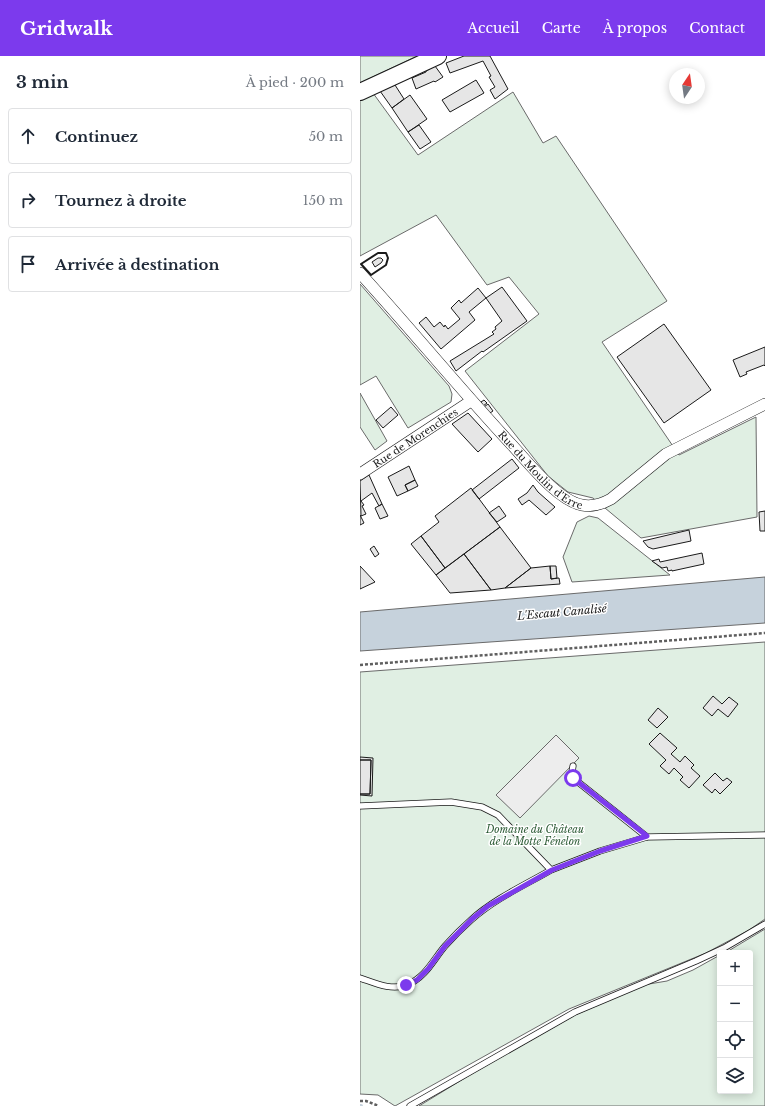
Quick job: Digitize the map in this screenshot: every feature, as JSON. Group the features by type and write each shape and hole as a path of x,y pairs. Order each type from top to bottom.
{"street":[{"path":"360,92 438,56"},
{"name":"Rue du Moulin d'Erre","path":"360,273 471,401 554,490 581,505 601,505 611,499 666,454 765,404"},
{"name":"Rue de Morenchies","path":"360,474 471,401"}],"lane":[{"path":"573,766 573,778 647,836"},
{"path":"360,806 451,802 482,807 498,815 552,870"},
{"path":"360,978 392,988 406,985 417,980 428,969 445,946 472,919 488,906 552,870 600,851 647,836 765,835"},
{"path":"410,1106 575,1012 689,965 724,948 765,924"}],"path":[{"path":"360,665 765,633"},
{"path":"360,1101 366,1101 379,1106"}],"green space":[{"path":"360,56 417,56 360,83"},
{"path":"513,92 543,143 556,136 667,301 602,342 679,455 756,417 757,517 641,538 593,498 568,492 548,476 465,371 539,314 509,277 487,285 436,215 360,256 360,100 373,93 418,155"},
{"path":"360,284 449,386 452,394 451,402 408,428 376,376 360,385"},
{"path":"360,393 387,441 375,450 360,427"},
{"path":"589,516 598,518 670,575 572,582 563,557 577,522"},
{"name":"Domaine du Château de la Motte Fénelon","path":"765,642 765,919 749,930 706,953 569,1009 395,1106 378,1095 360,1094 360,672"},
{"path":"765,929 765,1106 419,1106 473,1073 575,1015 643,985 667,981 693,970 717,957 717,1094 753,1094 753,950 730,950"}],"shaded area":[{"path":"556,735 579,758 520,818 496,795"}],"water":[{"name":"L'Escaut Canalisé","path":"765,577 765,623 360,651 360,612"}],"building":[{"path":"464,56 490,56 508,89 495,99 490,90 495,87 489,77 491,76 483,61 450,73 446,63"},
{"path":"435,66 443,77 435,82 434,81 416,89 412,78"},
{"path":"476,80 484,93 450,112 442,100"},
{"path":"395,85 404,99 392,108 380,91"},
{"path":"410,95 427,119 408,132 392,108"},
{"path":"419,125 431,142 420,149 408,132"},
{"path":"378,258 383,260 375,267 372,262"},
{"path":"502,287 527,321 483,352 482,351 456,371 450,361 494,334 492,332 496,329 495,327 502,321 486,298"},
{"path":"478,288 486,298 469,312 475,320 441,349 419,323 426,317 434,327 440,322 448,329 460,319 451,308 459,300 461,303"},
{"path":"664,324 711,390 664,423 617,357"},
{"path":"765,347 765,366 764,365 746,372 747,374 740,377 733,360"},
{"path":"484,400 487,403 483,406 481,402"},
{"path":"488,404 493,411 490,413 484,407"},
{"path":"391,407 398,415 383,428 376,420"},
{"path":"468,413 492,439 478,452 452,424"},
{"path":"512,459 519,468 479,499 472,490"},
{"path":"409,466 415,480 405,485 408,491 397,496 388,477"},
{"path":"369,475 382,504 379,506 372,493 361,501 364,505 362,506 366,514 361,516 360,481"},
{"path":"415,480 418,486 408,491 405,485"},
{"path":"533,485 538,492 555,507 546,515 529,500 522,505 518,499 527,493"},
{"path":"471,488 500,527 445,568 421,536 439,522 435,516"},
{"path":"382,504 388,516 380,519 375,508"},
{"path":"499,506 506,516 497,522 489,513"},
{"path":"765,511 765,531 760,531 759,512"},
{"path":"360,515 364,523 360,525"},
{"path":"500,527 531,568 505,588 491,590 464,554"},
{"path":"689,530 691,541 653,549 648,547 643,541"},
{"path":"421,536 445,568 436,575 411,544"},
{"path":"374,546 379,554 375,557 370,549"},
{"path":"702,553 704,564 672,571 668,571 667,567 662,568 652,561 659,559 660,562"},
{"path":"464,554 491,590 450,593 436,575"},
{"path":"360,566 375,582 360,589"},
{"path":"550,566 556,566 557,578 551,579"},
{"path":"550,566 551,579 559,578 560,584 505,588 531,568"},
{"path":"713,696 722,704 729,697 738,704 728,717 718,709 712,716 703,708"},
{"path":"658,708 668,717 657,728 648,720"},
{"path":"660,733 677,748 671,754 680,762 685,756 694,765 691,768 700,776 689,788 680,780 683,777 674,768 669,774 660,766 666,760 649,744"},
{"path":"360,757 373,758 372,796 360,795 370,794 371,760 360,760"},
{"path":"360,760 371,760 370,794 360,794"},
{"path":"715,773 723,781 727,778 732,782 720,794 715,789 712,793 703,785"}],"wall":[{"path":"378,253 386,253 388,258 386,265 371,275 361,264 378,253"}],"route":[{"path":"406,985 417,980 428,969 445,946 472,919 488,906 552,870 600,851 647,836 573,778"}]}
